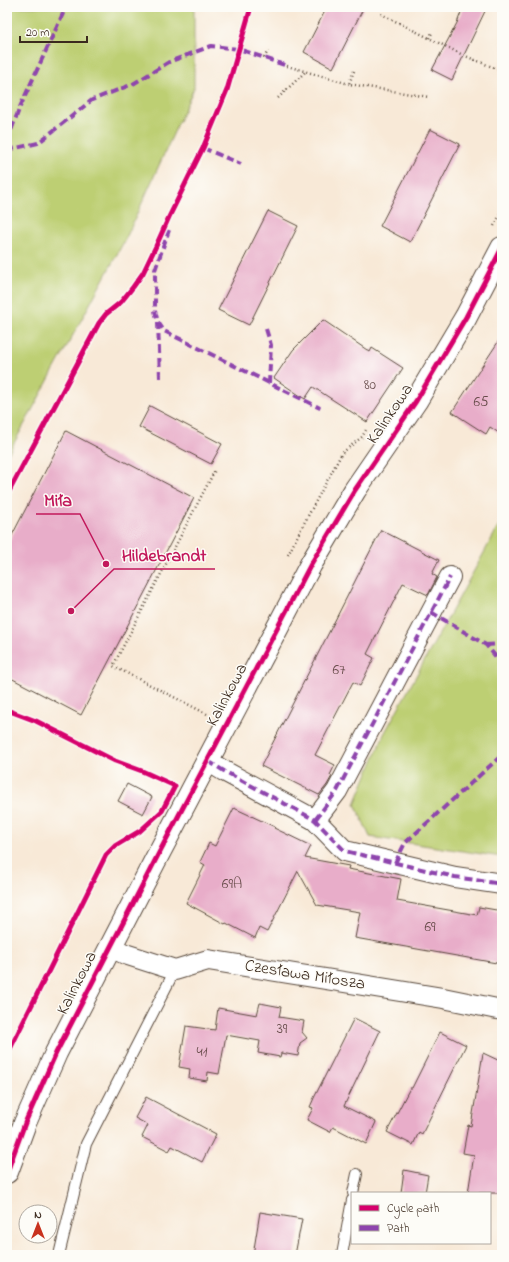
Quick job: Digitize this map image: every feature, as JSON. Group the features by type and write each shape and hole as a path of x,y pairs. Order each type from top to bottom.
{"street":[{"name":"Kalinkowa","path":"7,1172 25,1123 56,1053 311,564 355,490 416,401 466,317 502,248"},
{"path":"315,820 337,792 450,577"},
{"path":"208,761 315,820 344,851 455,876 502,884"},
{"path":"111,947 125,954 175,970"},
{"name":"Czesława Miłosza","path":"175,970 208,960 443,998 502,1010"}],"lane":[{"path":"58,1255 86,1144 175,970"},
{"path":"353,1192 357,1174"},
{"path":"342,1255 351,1206"}],"path":[{"path":"381,14 463,55 502,71"},
{"path":"429,38 432,33"},
{"path":"264,58 268,51"},
{"path":"287,66 349,84 429,97"},
{"path":"278,98 305,71"},
{"path":"349,84 354,71"},
{"path":"285,562 302,527 342,454 362,437 371,425"},
{"path":"212,716 113,666 215,470"}],"green space":[{"path":"7,7 194,7 194,88 127,236 7,456"},
{"path":"502,520 502,857 370,837 355,804 384,734"}],"building":[{"path":"327,7 364,7 333,68 304,52"},
{"path":"463,7 487,7 452,80 432,70 457,23"},
{"path":"430,129 460,144 410,242 380,226"},
{"path":"268,211 298,226 249,325 218,310"},
{"path":"323,320 370,352 372,348 403,368 367,422 313,387 305,399 274,378 293,350"},
{"path":"502,336 502,435 490,427 486,434 452,412"},
{"path":"150,406 222,444 211,464 139,427"},
{"path":"66,431 194,498 81,715 7,676 7,545"},
{"path":"381,530 439,560 432,574 437,577 428,595 403,583 367,654 374,658 360,686 353,682 315,755 335,765 330,775 332,776 319,795 261,766"},
{"path":"127,784 152,797 143,814 118,801"},
{"path":"234,808 311,846 305,858 349,866 348,869 401,879 397,901 477,915 479,907 502,911 502,964 355,938 360,912 317,905 298,871 267,932 259,928 255,938 186,903 205,865 200,862 209,843 215,846"},
{"path":"260,1003 281,1007 279,1017 304,1021 302,1032 307,1038 300,1043 298,1056 281,1053 280,1057 258,1053 260,1041 226,1035 219,1074 208,1072 207,1081 189,1078 190,1069 179,1067 186,1026 215,1030 218,1008 257,1015"},
{"path":"354,1018 380,1031 344,1106 376,1122 366,1144 333,1127 330,1132 307,1120 313,1108 310,1107 314,1098"},
{"path":"440,1032 466,1045 422,1134 419,1132 413,1145 387,1132 410,1088 412,1088"},
{"path":"483,1053 502,1062 502,1193 468,1192 474,1155 463,1153 468,1125 471,1126"},
{"path":"146,1097 216,1134 202,1162 172,1146 169,1151 142,1137 148,1125 135,1118"},
{"path":"404,1170 428,1175 425,1192 401,1192"},
{"path":"260,1212 302,1219 295,1255 253,1255"}],"marked path":[{"path":"7,141 20,107 66,7"},
{"path":"7,150 38,143 92,100 133,84 169,62 211,46 239,49 287,66"},
{"path":"203,148 241,164"},
{"path":"160,378 158,322 155,311 155,270 169,230"},
{"path":"158,322 164,331 320,408"},
{"path":"266,329 271,345 269,383"},
{"path":"315,820 337,791 450,577"},
{"path":"431,612 486,645 502,664"},
{"path":"486,645 502,644"},
{"path":"395,863 405,843 502,755"},
{"path":"208,761 315,820 345,851 455,877 502,884"}],"cycle path":[{"path":"7,495 99,323 106,314 121,302 143,273 203,148 227,90 251,7"},
{"path":"7,1172 25,1123 56,1053 311,564 355,490 416,401 466,317 502,248"},
{"path":"7,710 36,721 115,761 175,786 162,811 140,831 115,846 106,855 7,1055"}],"place":[{"name":"Miła","path":"106,564"},
{"name":"Hildebrandt","path":"71,611"}]}
